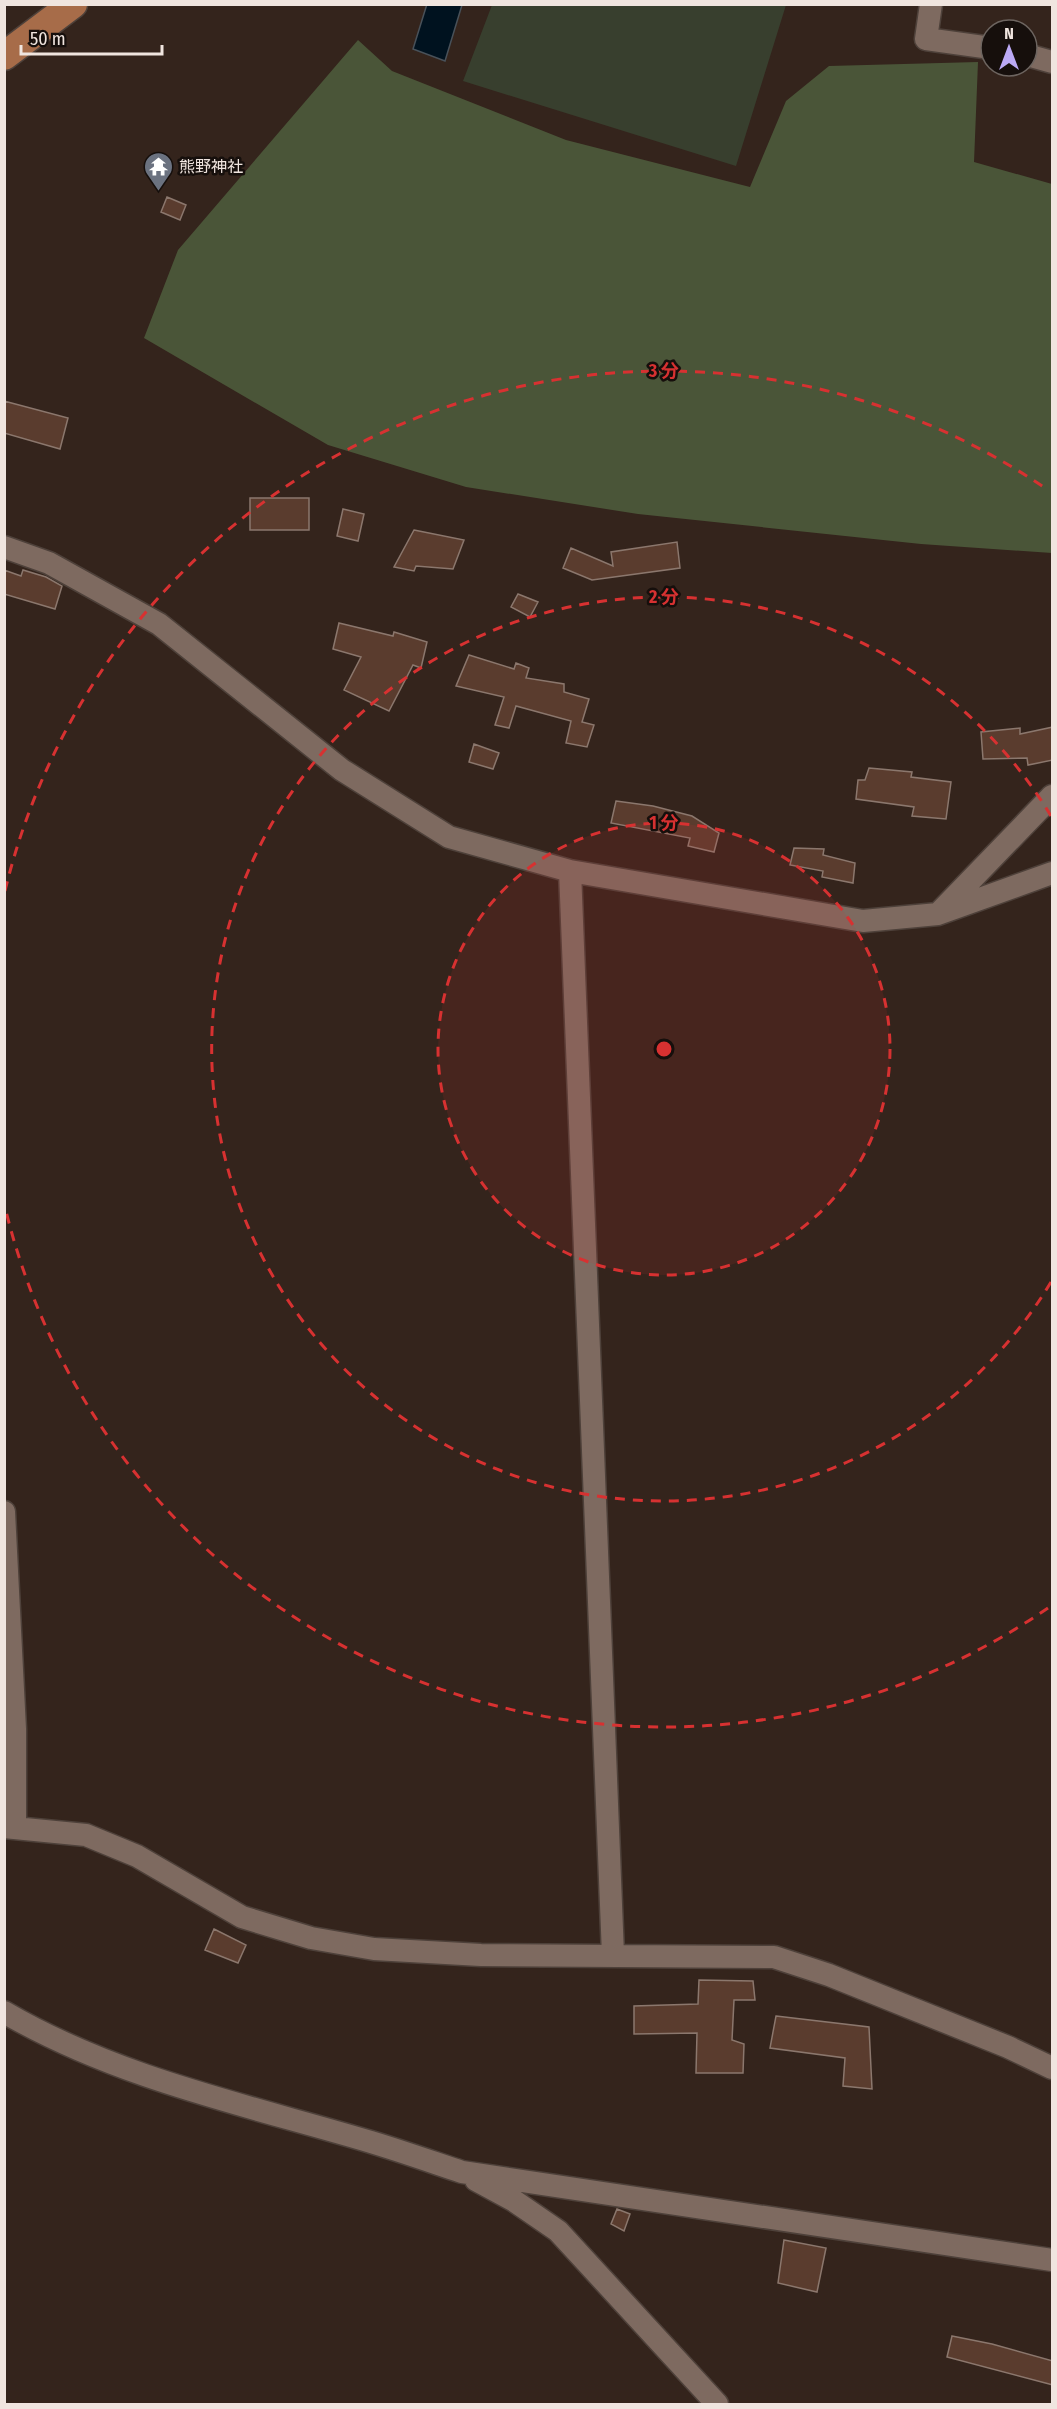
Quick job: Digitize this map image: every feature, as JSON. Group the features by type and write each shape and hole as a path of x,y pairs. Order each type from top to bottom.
{"main road":[{"path":"4,56 73,4"}],"street":[{"path":"931,4 926,39 979,46"},
{"path":"4,547 50,562 159,624 342,770 448,837 570,871 863,921 938,914 1053,873"},
{"path":"938,914 1053,796"},
{"path":"570,871 613,1955"},
{"path":"4,1512 15,1729 8,1825 86,1835 137,1856 242,1917 311,1938 374,1949 481,1955 774,1957 839,1979 1008,2047 1053,2068"},
{"path":"4,2012 28,2026 82,2050 151,2077 238,2105 372,2142 462,2172 1053,2260"},
{"path":"462,2172 513,2200 558,2231 717,2404"}],"green space":[{"path":"492,4 786,5 736,166 463,81"},
{"path":"358,40 392,71 566,140 750,187 786,101 829,66 978,62 974,162 1052,184 1052,553 921,544 638,514 466,487 328,445 144,338 178,250"}],"water":[{"path":"427,4 462,5 445,61 413,49"}],"building":[{"path":"167,197 186,205 180,220 161,212"},
{"path":"4,401 68,418 60,449 4,433"},
{"path":"250,498 309,498 309,530 250,530"},
{"path":"343,509 364,514 358,541 337,536"},
{"path":"414,530 464,540 453,569 416,566 414,571 394,567"},
{"path":"677,542 680,568 592,580 563,568 571,548 613,566 611,552"},
{"path":"4,570 21,576 23,570 46,577 62,586 55,609 4,594"},
{"path":"518,594 538,602 530,617 511,607"},
{"path":"339,623 393,636 394,632 427,642 421,668 413,665 389,711 344,690 361,657 333,649"},
{"path":"469,655 514,669 516,663 529,668 526,678 564,684 564,692 589,699 582,722 594,725 587,747 566,743 571,721 516,706 509,728 495,725 504,697 456,686"},
{"path":"1053,727 1053,760 1028,765 1027,758 983,759 981,732 1020,728 1020,734"},
{"path":"474,744 499,753 493,769 469,762"},
{"path":"869,768 912,772 911,777 951,782 946,819 912,816 914,807 856,799 858,780 865,780"},
{"path":"616,801 653,806 692,816 719,833 714,852 688,846 690,838 611,823"},
{"path":"794,848 824,849 823,855 855,863 853,883 822,877 823,871 790,865"},
{"path":"214,1929 246,1945 238,1963 205,1950"},
{"path":"699,1980 753,1981 755,2000 734,2000 732,2040 744,2044 743,2073 696,2073 697,2033 634,2034 634,2006 698,2004"},
{"path":"776,2016 869,2027 872,2089 843,2086 845,2058 770,2048"},
{"path":"617,2209 630,2214 624,2231 611,2224"},
{"path":"784,2240 826,2248 817,2292 778,2283"},
{"path":"952,2336 992,2344 1053,2361 1053,2385 947,2357"}],"place":[{"name":"熊野神社","path":"158,192"}]}
